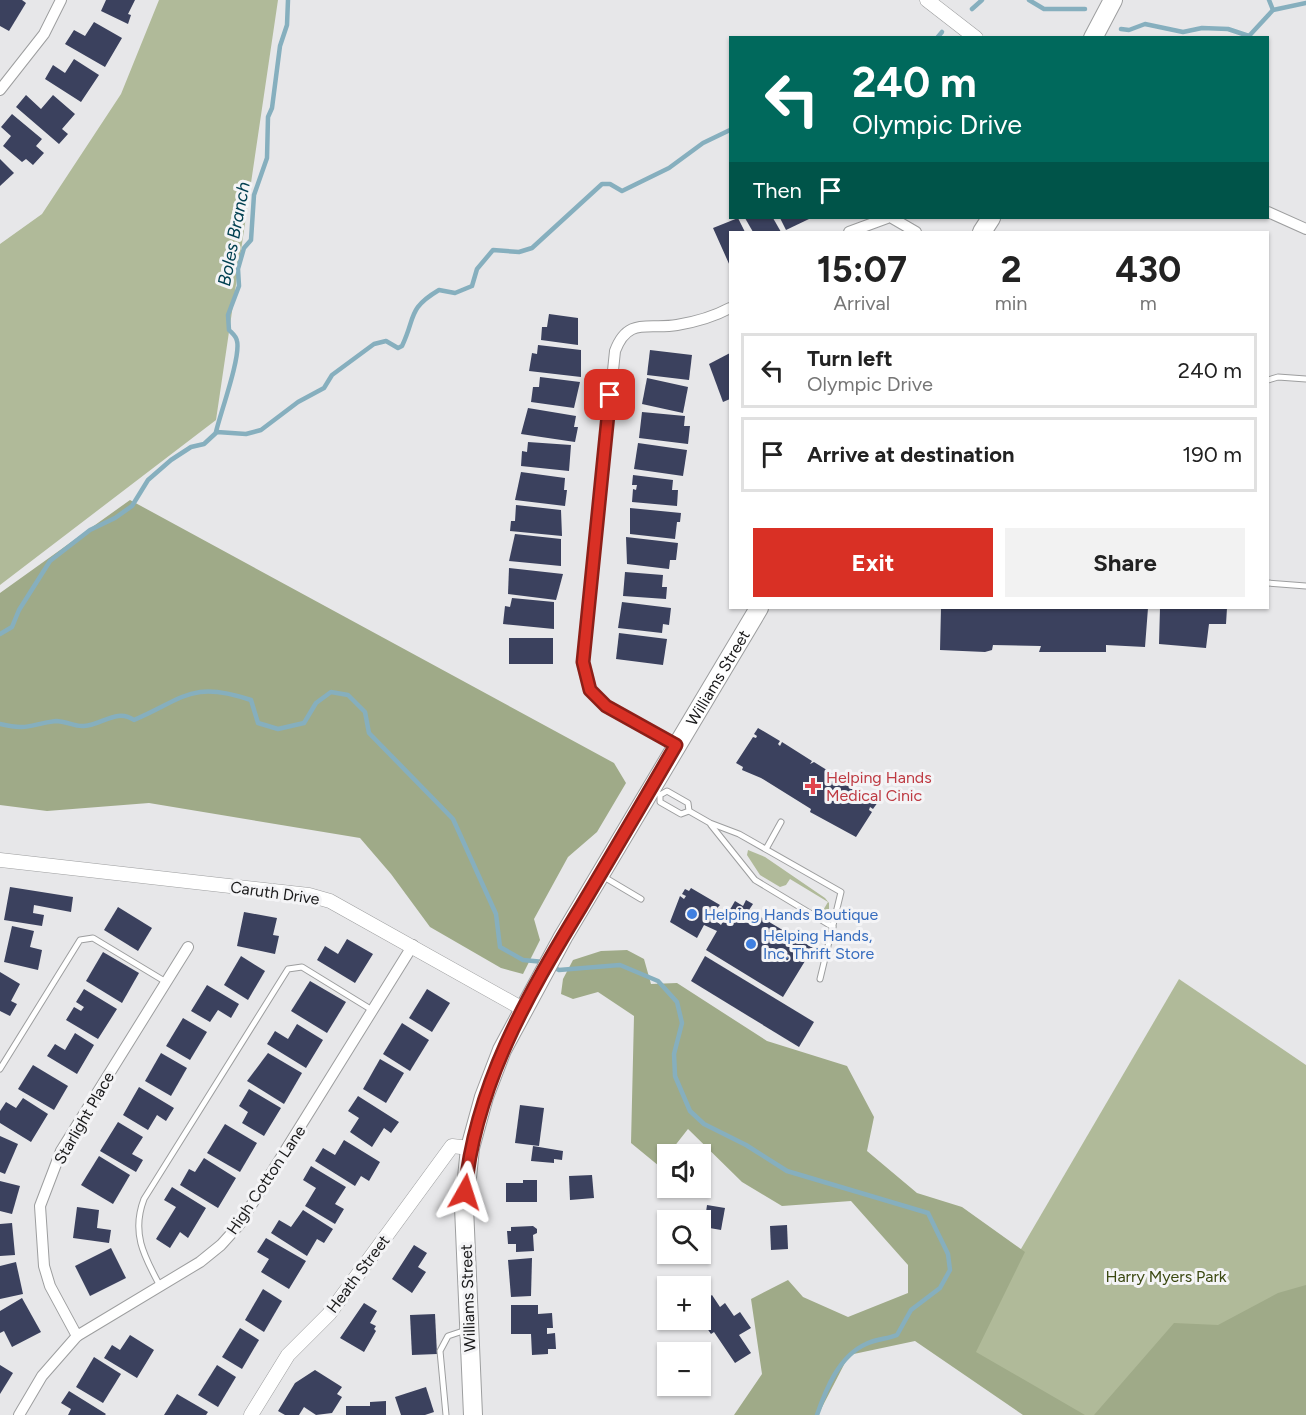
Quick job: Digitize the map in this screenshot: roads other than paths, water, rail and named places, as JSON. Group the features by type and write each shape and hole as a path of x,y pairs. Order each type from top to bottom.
{"main road":[{"path":"1094,36 1113,0"},
{"name":"Williams Street","path":"473,1415 464,1207 471,1148 484,1097 502,1050 562,938 600,875 656,792 676,745 758,609"}],"street":[{"path":"0,90 44,34 62,0"},
{"path":"927,0 973,36"},
{"path":"1269,212 1306,229"},
{"path":"852,231 884,219"},
{"path":"894,219 914,231"},
{"path":"676,745 606,706 590,690 583,662 615,351 619,339 628,330 638,326 675,326 729,308"},
{"name":"Caruth Drive","path":"0,860 309,895 353,911 523,1010"},
{"name":"High Cotton Lane","path":"19,1415 42,1376 77,1336 200,1262 221,1245 239,1225 374,1011 412,945"},
{"name":"Starlight Place","path":"77,1336 50,1286 44,1266 40,1206 61,1151 188,947"},
{"name":"Heath Street","path":"252,1414 288,1355 329,1314 452,1146 471,1148"}],"lane":[{"path":"1269,380 1278,376 1306,380"},
{"path":"1269,583 1306,586"},
{"path":"667,791 688,803 689,811 681,814 660,802 656,792 667,791"},
{"path":"689,811 710,823 739,834 841,892 820,979"},
{"path":"765,849 781,822"},
{"path":"710,823 755,880 832,927"},
{"path":"600,875 641,899"},
{"path":"0,1069 80,940 93,938 166,982"},
{"path":"160,1286 144,1257 138,1239 138,1219 144,1199 288,969 302,967 374,1011"},
{"path":"446,1415 440,1351 448,1335 469,1329"}],"waterway":[{"name":"Boles Branch","path":"216,432 236,359 237,341 229,330 228,315 239,286 238,269 244,248 251,240 254,195 267,158 268,117 272,108 280,46 287,25 288,0"},
{"path":"972,9 982,0"},
{"path":"1029,0 1044,9 1085,9"},
{"path":"1269,0 1273,10"},
{"path":"1121,29 1129,30 1145,24 1183,32 1202,28 1228,29 1249,36 1273,10 1306,3"},
{"path":"939,36 942,32"},
{"path":"0,634 12,627 19,610 50,561 90,530 115,518 132,506 148,480 171,460 191,447 204,444 217,432 246,434 261,430 298,402 324,388 332,375 374,344 386,341 398,348 402,346 417,308 439,290 455,293 472,286 477,269 493,250 519,252 532,248 602,184 610,184 622,191 669,168 703,143 729,130"},
{"path":"0,724 24,727 56,721 84,726 115,716 134,720 190,694 215,692 251,700 258,723 278,729 304,723 316,703 331,692 348,695 365,712 369,733 453,819 496,914 500,947 523,960 544,962"},
{"path":"551,966 559,970 620,965 658,981 677,1002 682,1023 674,1054 675,1076 690,1111 704,1124 746,1145 787,1171 928,1213 948,1254 950,1270 940,1288 911,1310 897,1335 866,1344 848,1356 829,1384 817,1415"}],"place":[{"name":"Helping Hands Medical Cinic","path":"813,786"},
{"name":"Helping Hands Boutique","path":"692,914"},
{"name":"Helping Hands, Inc. Thrift Store","path":"751,944"}],"park label":[{"name":"Harry Myers Park","path":"1166,1276"}]}
